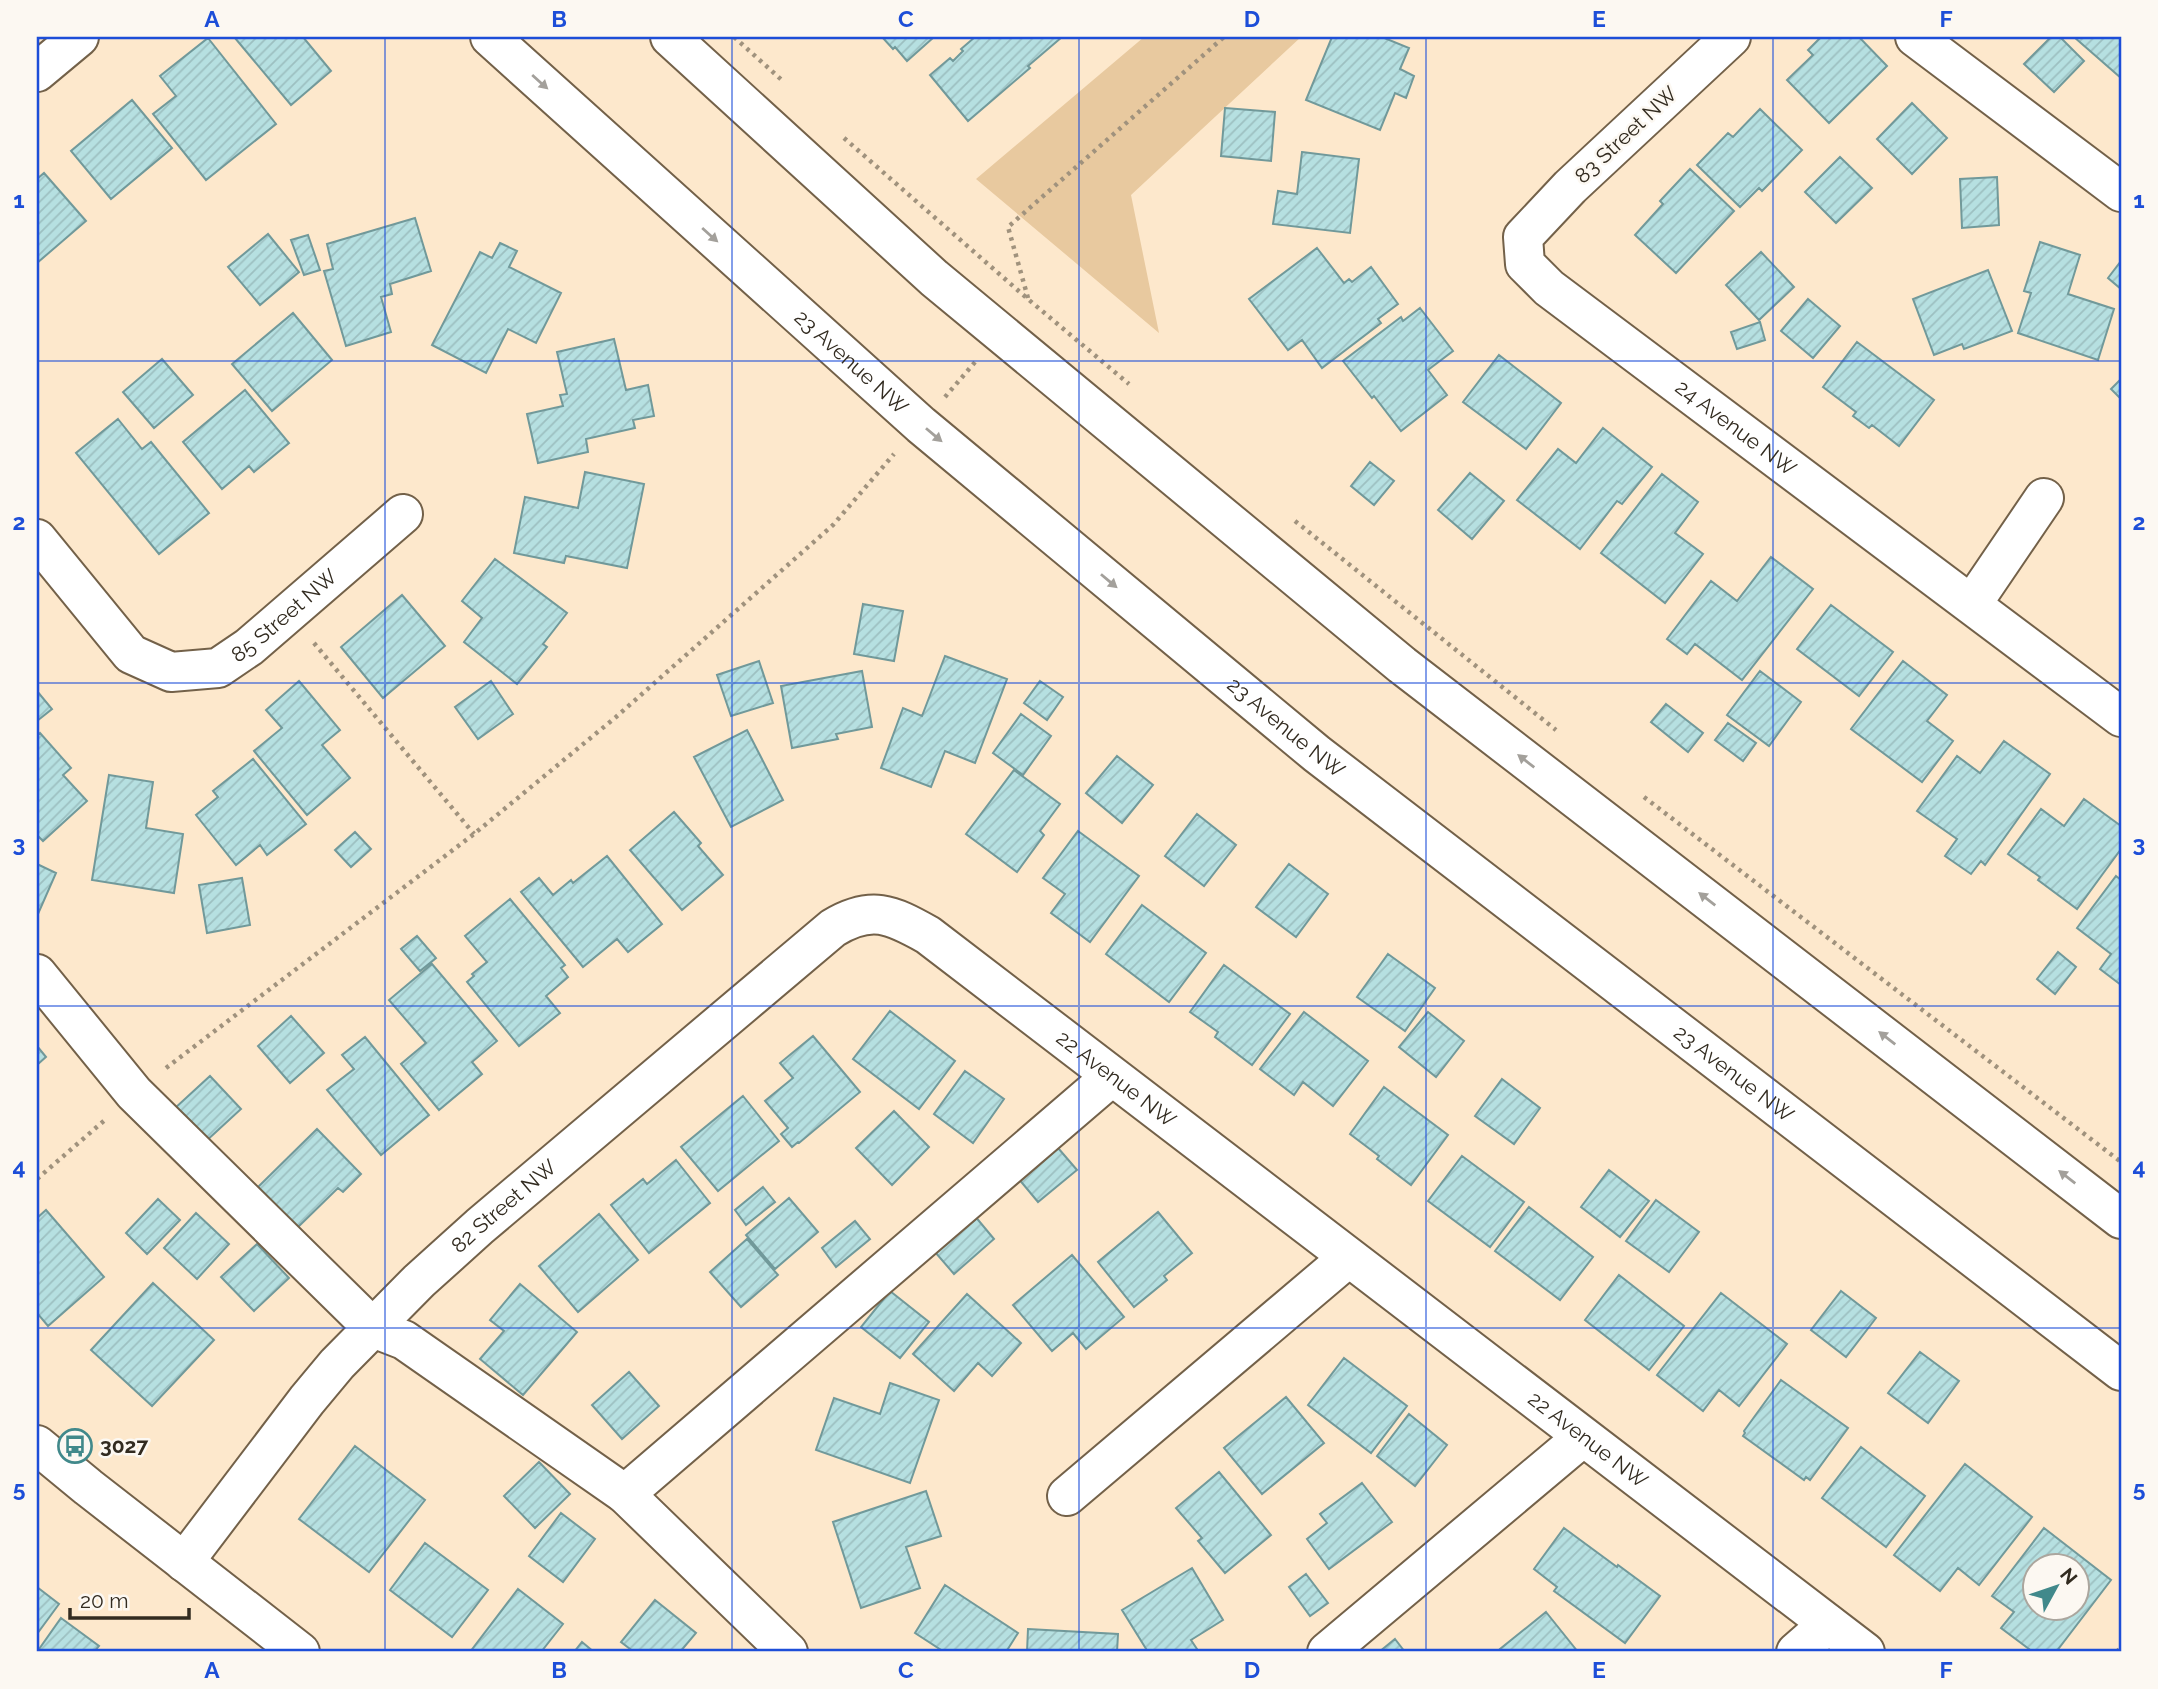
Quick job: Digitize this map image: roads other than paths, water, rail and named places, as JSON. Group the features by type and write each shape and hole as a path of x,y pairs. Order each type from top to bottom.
{"street":[{"path":"37,72 79,37"},
{"name":"23 Avenue NW","path":"490,37 922,425 1317,754 2121,1371"},
{"path":"670,37 934,278 1402,665 2121,1219"},
{"name":"83 Street NW","path":"1523,237 1570,187 1731,37"},
{"path":"1915,37 2121,192"},
{"name":"24 Avenue NW","path":"1523,237 1525,264 1549,288 2121,717"},
{"path":"1972,604 2044,498"},
{"name":"85 Street NW","path":"37,539 131,654 171,672 218,668 249,647 403,514"},
{"name":"82 Street NW","path":"184,1562 337,1364 419,1281 480,1226 833,928 861,914 876,914"},
{"name":"22 Avenue NW","path":"876,914 910,925 928,935 1864,1652"},
{"path":"37,974 134,1093 373,1328 404,1339 625,1494 788,1652"},
{"path":"625,1494 1111,1077"},
{"path":"1067,1496 1348,1258"},
{"path":"1328,1652 1583,1437"},
{"path":"37,1445 88,1488 300,1652"},
{"path":"1796,1652 1828,1624"}],"place":[{"name":"3027","path":"75,1446"}]}
